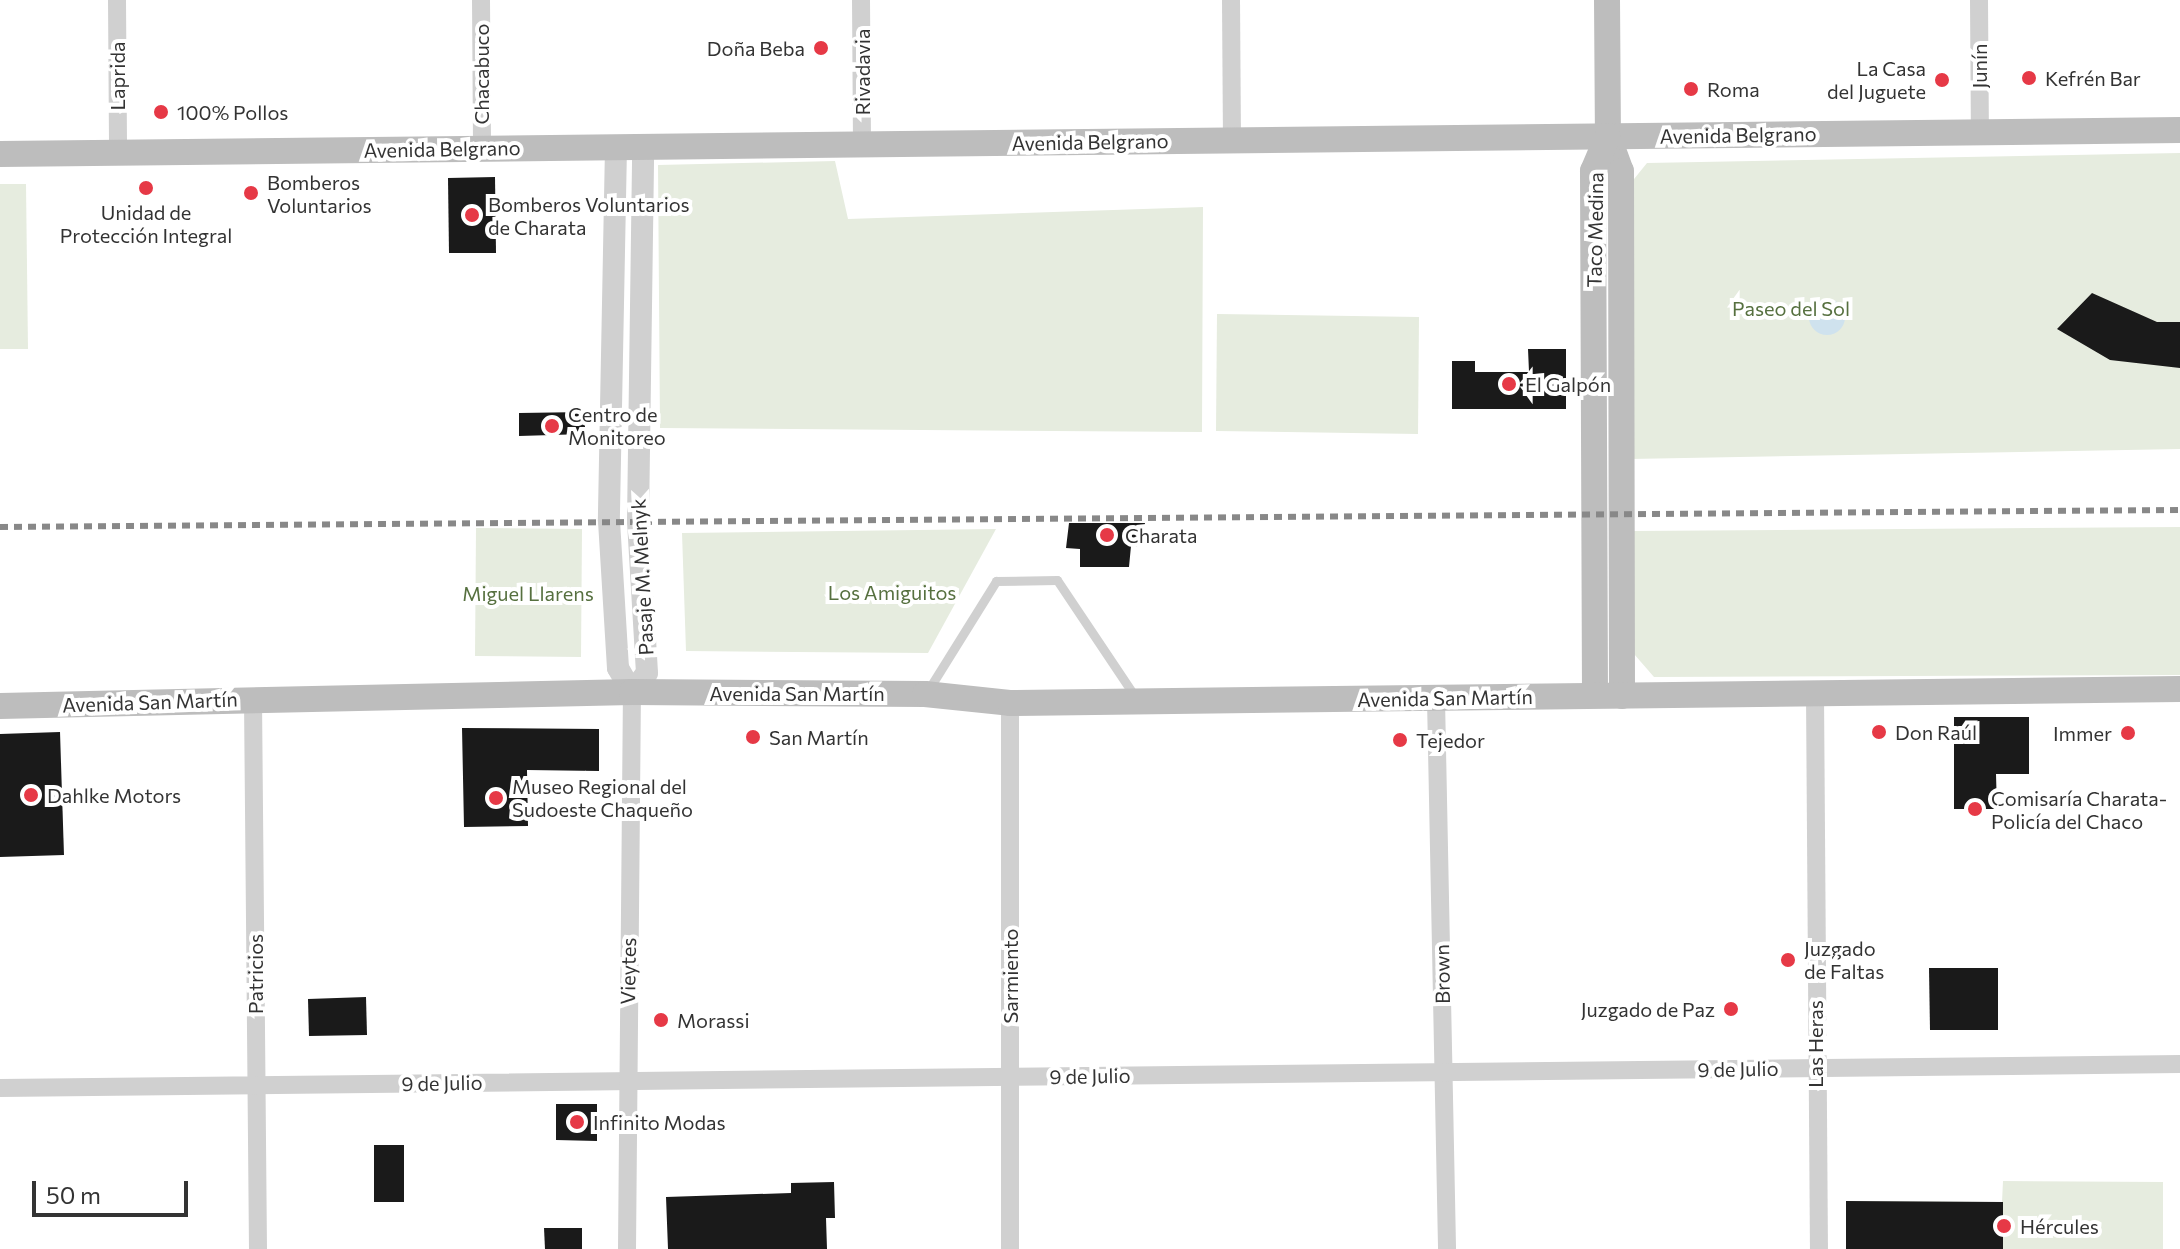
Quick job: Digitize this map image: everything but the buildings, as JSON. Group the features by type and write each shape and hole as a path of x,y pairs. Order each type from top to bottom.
{"main road":[{"path":"1607,0 1608,136"},
{"name":"Avenida Belgrano","path":"0,154 2180,130"},
{"name":"Taco Medina","path":"1595,695 1593,171 1608,136"},
{"name":"Taco Medina","path":"1608,136 1621,171 1622,696"},
{"name":"Avenida San Martín","path":"0,706 632,692 925,694 1010,703 2180,689"}],"street":[{"name":"Laprida","path":"117,0 118,153"},
{"name":"Chacabuco","path":"481,0 482,149"},
{"name":"Rivadavia","path":"861,0 862,145"},
{"path":"1231,0 1232,141"},
{"name":"Junín","path":"1979,0 1980,132"},
{"name":"Pasaje M. Melnyk","path":"629,147 638,521 647,673 632,692"},
{"name":"Vieytes","path":"627,1249 626,1081 632,692"},
{"name":"Las Heras","path":"1815,694 1815,1068 1819,1249"},
{"name":"Patricios","path":"253,699 258,1249"},
{"name":"Brown","path":"1436,699 1447,1249"},
{"name":"Sarmiento","path":"1010,703 1010,1249"},
{"name":"9 de Julio","path":"0,1088 2180,1064"}],"lane":[{"path":"925,694 996,581 1057,580 1138,700"}],"green space":[{"name":"Paseo del Sol","path":"2180,153 2180,449 1630,459 1630,184 1647,163"},
{"path":"835,161 848,219 1203,207 1202,432 660,428 658,165"},
{"path":"0,184 26,184 28,349 0,349"},
{"path":"1217,314 1419,317 1418,434 1216,431"},
{"path":"2180,527 2180,675 1654,677 1634,654 1633,531"},
{"name":"Miguel Llarens","path":"476,528 582,529 581,657 475,656"},
{"name":"Los Amiguitos","path":"996,529 928,653 686,651 682,533"},
{"name":"Hércules","path":"2003,1181 2163,1182 2163,1249 1846,1249 1846,1201 2002,1202"}],"water":[{"path":"1827,299 1839,305 1845,317 1839,329 1827,335 1815,329 1809,317 1815,305"}],"railway":[{"path":"0,527 2180,510"}],"place":[{"name":"Doña Beba","path":"821,48"},
{"name":"Kefrén Bar","path":"2029,78"},
{"name":"La Casa del Juguete","path":"1942,80"},
{"name":"Roma","path":"1691,89"},
{"name":"100% Pollos","path":"161,112"},
{"name":"Unidad de Protección Integral","path":"146,188"},
{"name":"Bomberos Voluntarios","path":"251,193"},
{"name":"Bomberos Voluntarios de Charata","path":"472,215"},
{"name":"El Galpón","path":"1509,384"},
{"name":"Centro de Monitoreo","path":"552,426"},
{"name":"Charata","path":"1107,535"},
{"name":"Don Raúl","path":"1879,732"},
{"name":"Immer","path":"2128,733"},
{"name":"San Martín","path":"753,737"},
{"name":"Tejedor","path":"1400,740"},
{"name":"Dahlke Motors","path":"31,795"},
{"name":"Museo Regional del Sudoeste Chaqueño","path":"496,798"},
{"name":"Comisaría Charata- Policía del Chaco","path":"1975,809"},
{"name":"Juzgado de Faltas","path":"1788,960"},
{"name":"Juzgado de Paz","path":"1731,1009"},
{"name":"Morassi","path":"661,1020"},
{"name":"Infinito Modas","path":"577,1122"},
{"name":"Hércules","path":"2004,1226"}]}
